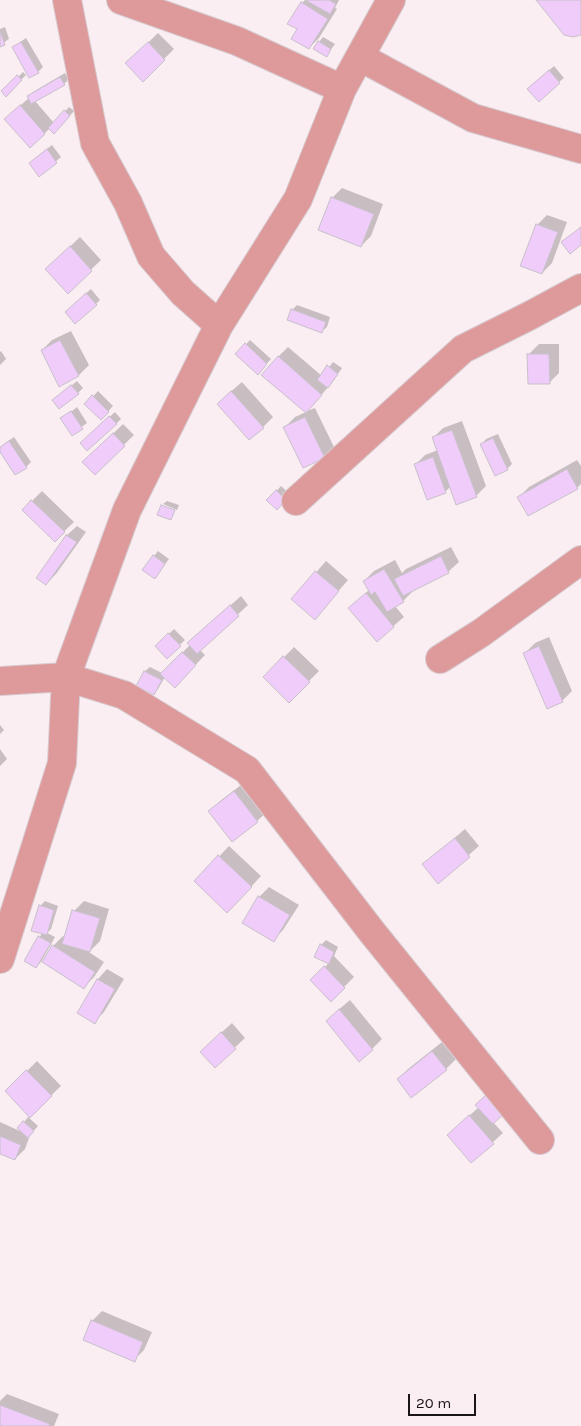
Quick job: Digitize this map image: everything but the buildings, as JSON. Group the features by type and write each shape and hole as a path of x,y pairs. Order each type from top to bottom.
{"street":[{"path":"67,0 95,143 128,203 151,256 183,294 218,325"},
{"path":"121,0 237,41 342,90"},
{"path":"0,959 62,764 66,677 128,510 218,325 298,199 342,90 391,0"},
{"path":"360,57 473,118 581,149"},
{"path":"296,500 463,349 581,288"},
{"path":"440,659 481,633 581,560"},
{"path":"0,681 66,677 124,695 247,770 372,932 540,1140"}]}
